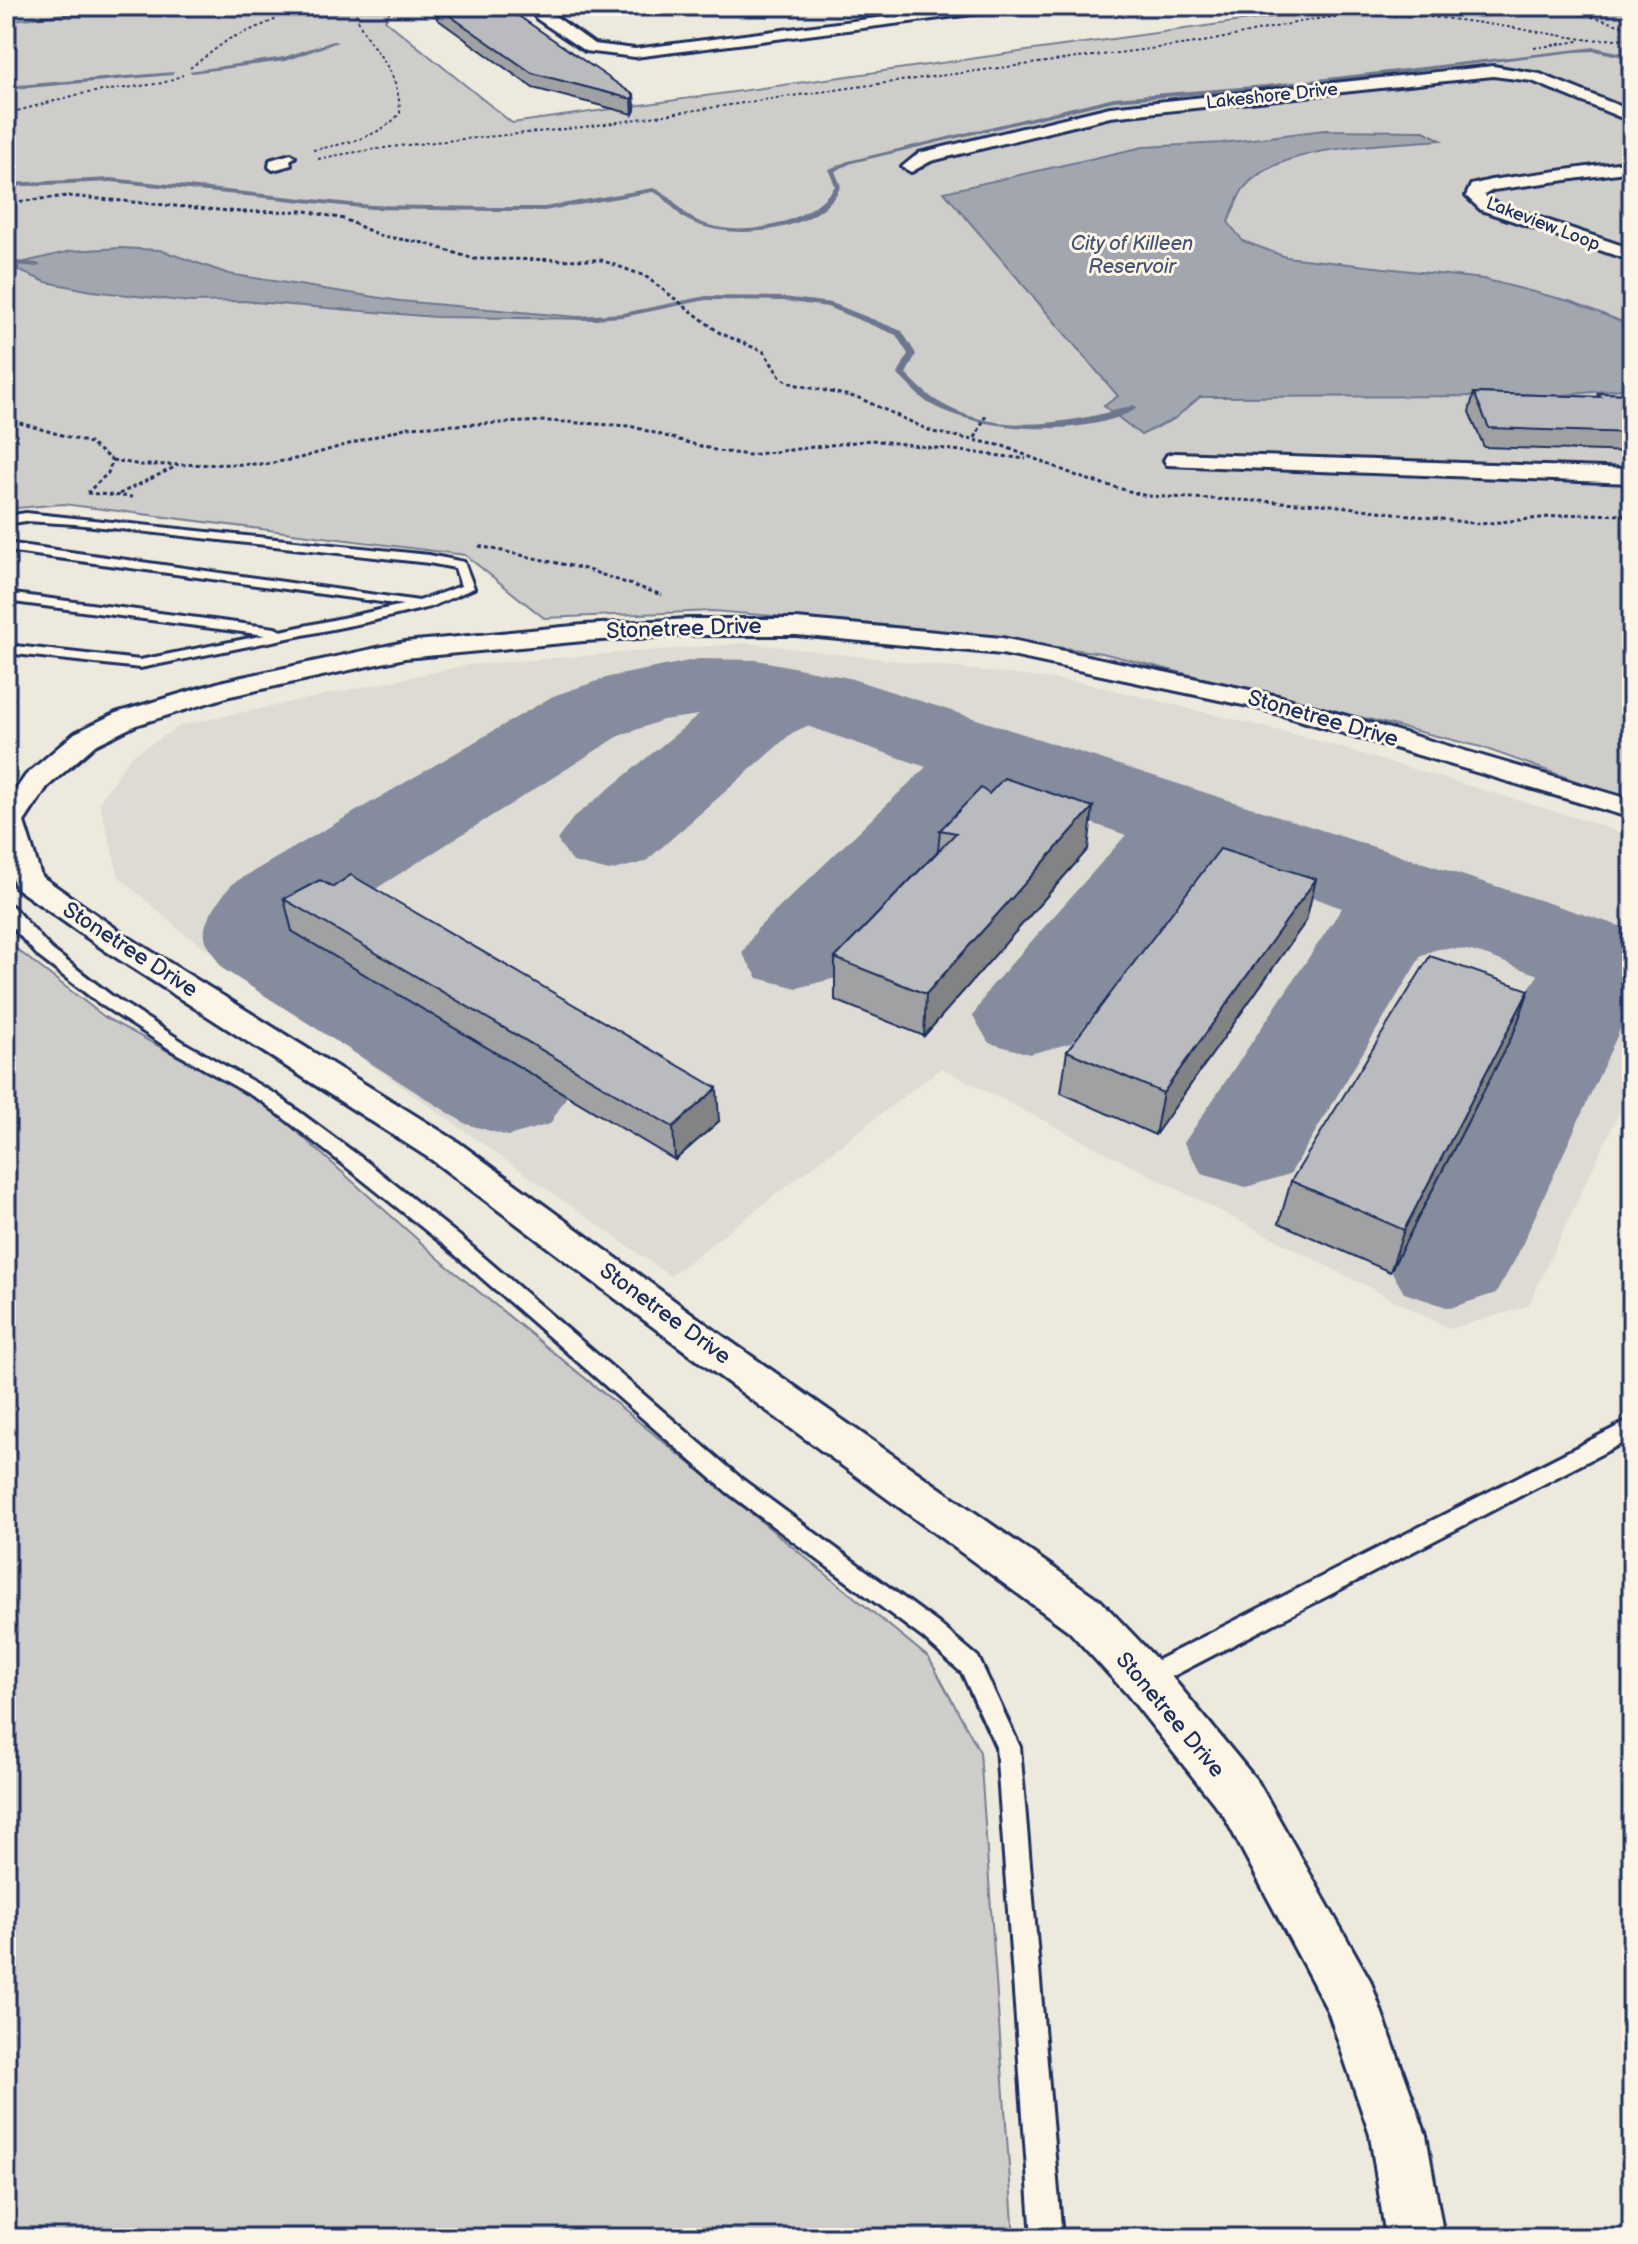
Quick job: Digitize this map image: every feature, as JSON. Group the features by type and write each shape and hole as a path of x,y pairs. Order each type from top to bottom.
{"street":[{"path":"534,6 542,16 590,48 635,53 1003,6"},
{"name":"Lakeshore Drive","path":"911,167 925,157 1110,112 1493,71 1535,77 1632,117"},
{"name":"Lakeview Loop","path":"1632,166 1491,185 1477,189 1475,196 1487,206 1632,255"},
{"path":"1175,460 1632,476"},
{"name":"Stonetree Drive","path":"1415,2238 1398,2135 1351,1999 1241,1799 1144,1679 1085,1616 715,1352 445,1151 117,944 27,881 9,822 36,781 85,739 126,719 224,689 405,650 584,633 689,627 796,627 1002,646 1268,702 1632,809"}],"lane":[{"path":"6,520 26,517 75,520 460,565 468,588 425,604 140,664 6,649"},
{"path":"6,547 425,604"},
{"path":"6,597 290,634"},
{"path":"6,910 45,953 106,1000 182,1049 269,1098 356,1164 451,1240 735,1486 931,1631 970,1665 1008,1747 1047,2238"},
{"path":"1144,1679 1632,1428"}],"path":[{"path":"6,114 80,94 163,83 183,74 229,39 277,19 283,6"},
{"path":"354,6 355,22 396,73 401,103 398,118 360,138 287,158 293,161 378,147 582,128 824,89 1206,42 1292,23 1358,15 1425,16 1590,40"},
{"path":"1557,6 1632,29"},
{"path":"1531,48 1590,40 1632,39"},
{"path":"6,203 68,196 240,212 306,211 326,214 381,236 434,245 474,259 601,260 637,271 676,297 693,314"},
{"path":"975,438 986,415"},
{"path":"6,419 89,443 112,460 141,465 266,464 300,458 408,427 547,421 630,426 718,451 749,455 871,440 1030,459"},
{"path":"87,493 108,473 112,460"},
{"path":"118,495 179,465"}],"shaded area":[{"path":"134,6 393,6 385,20 512,123 1299,13 1312,6 1632,6 1632,801 1481,747 1102,653 895,626 713,611 544,618 465,555 63,504 6,509 6,21"},
{"path":"747,643 1085,683 1305,737 1594,823 1632,838 1632,1085 1528,1306 1450,1329 941,1068 670,1276 177,928 119,877 99,802 131,756 182,725 468,665"},
{"path":"6,941 106,1018 266,1104 446,1265 929,1658 980,1752 1014,2238 6,2238"}],"water":[{"name":"City of Killeen Reservoir","path":"1324,130 1424,131 1441,140 1308,154 1261,173 1244,188 1228,222 1243,241 1286,257 1483,279 1573,302 1632,326 1632,388 1553,396 1200,397 1174,419 1141,435 1104,406 1118,396 944,192 1143,147 1222,143"},
{"path":"120,248 160,250 229,274 400,301 599,319 435,317 242,301 190,302 92,291 46,282 17,270 20,263 71,251"}],"building":[{"path":"436,6 504,6 634,95 632,99 532,73"},
{"path":"1474,393 1601,397 1598,393 1632,394 1632,433 1489,428"},
{"path":"1004,778 1093,807 926,994 835,958 956,833 940,830 981,788 989,794"},
{"path":"1220,849 1316,879 1163,1093 1067,1051"},
{"path":"351,875 717,1088 673,1127 284,899 320,880 333,887"},
{"path":"1430,956 1529,990 1404,1230 1291,1181"}],"waterway":[{"path":"192,71 285,59 335,42"},
{"path":"6,185 111,180 371,207 492,209 544,209 653,190 670,199 691,220 708,227 750,230 772,227 813,213 828,201 838,186 831,170 850,162 1114,99 1266,87 1575,50 1595,49 1632,57"},
{"path":"6,88 172,73"},
{"path":"6,262 37,265"},
{"path":"579,318 623,315 706,298 783,299 829,305 899,333 912,354 902,374 931,400 956,413 980,421 1033,426 1087,421 1134,408"}],"taxiway":[{"path":"508,1094 262,944 258,927 264,914 586,716 614,705 642,696 699,687 757,688 816,698"},
{"path":"609,840 759,713 792,698 816,698"},
{"path":"816,698 1031,769"},
{"path":"797,953 965,784 995,772 1031,769"},
{"path":"1031,769 1632,968"},
{"path":"1030,1016 1161,858 1200,842 1252,843"},
{"path":"1246,1143 1380,933 1403,921 1427,915 1477,917"},
{"path":"1450,1258 1573,1008 1599,986 1632,979"}]}
